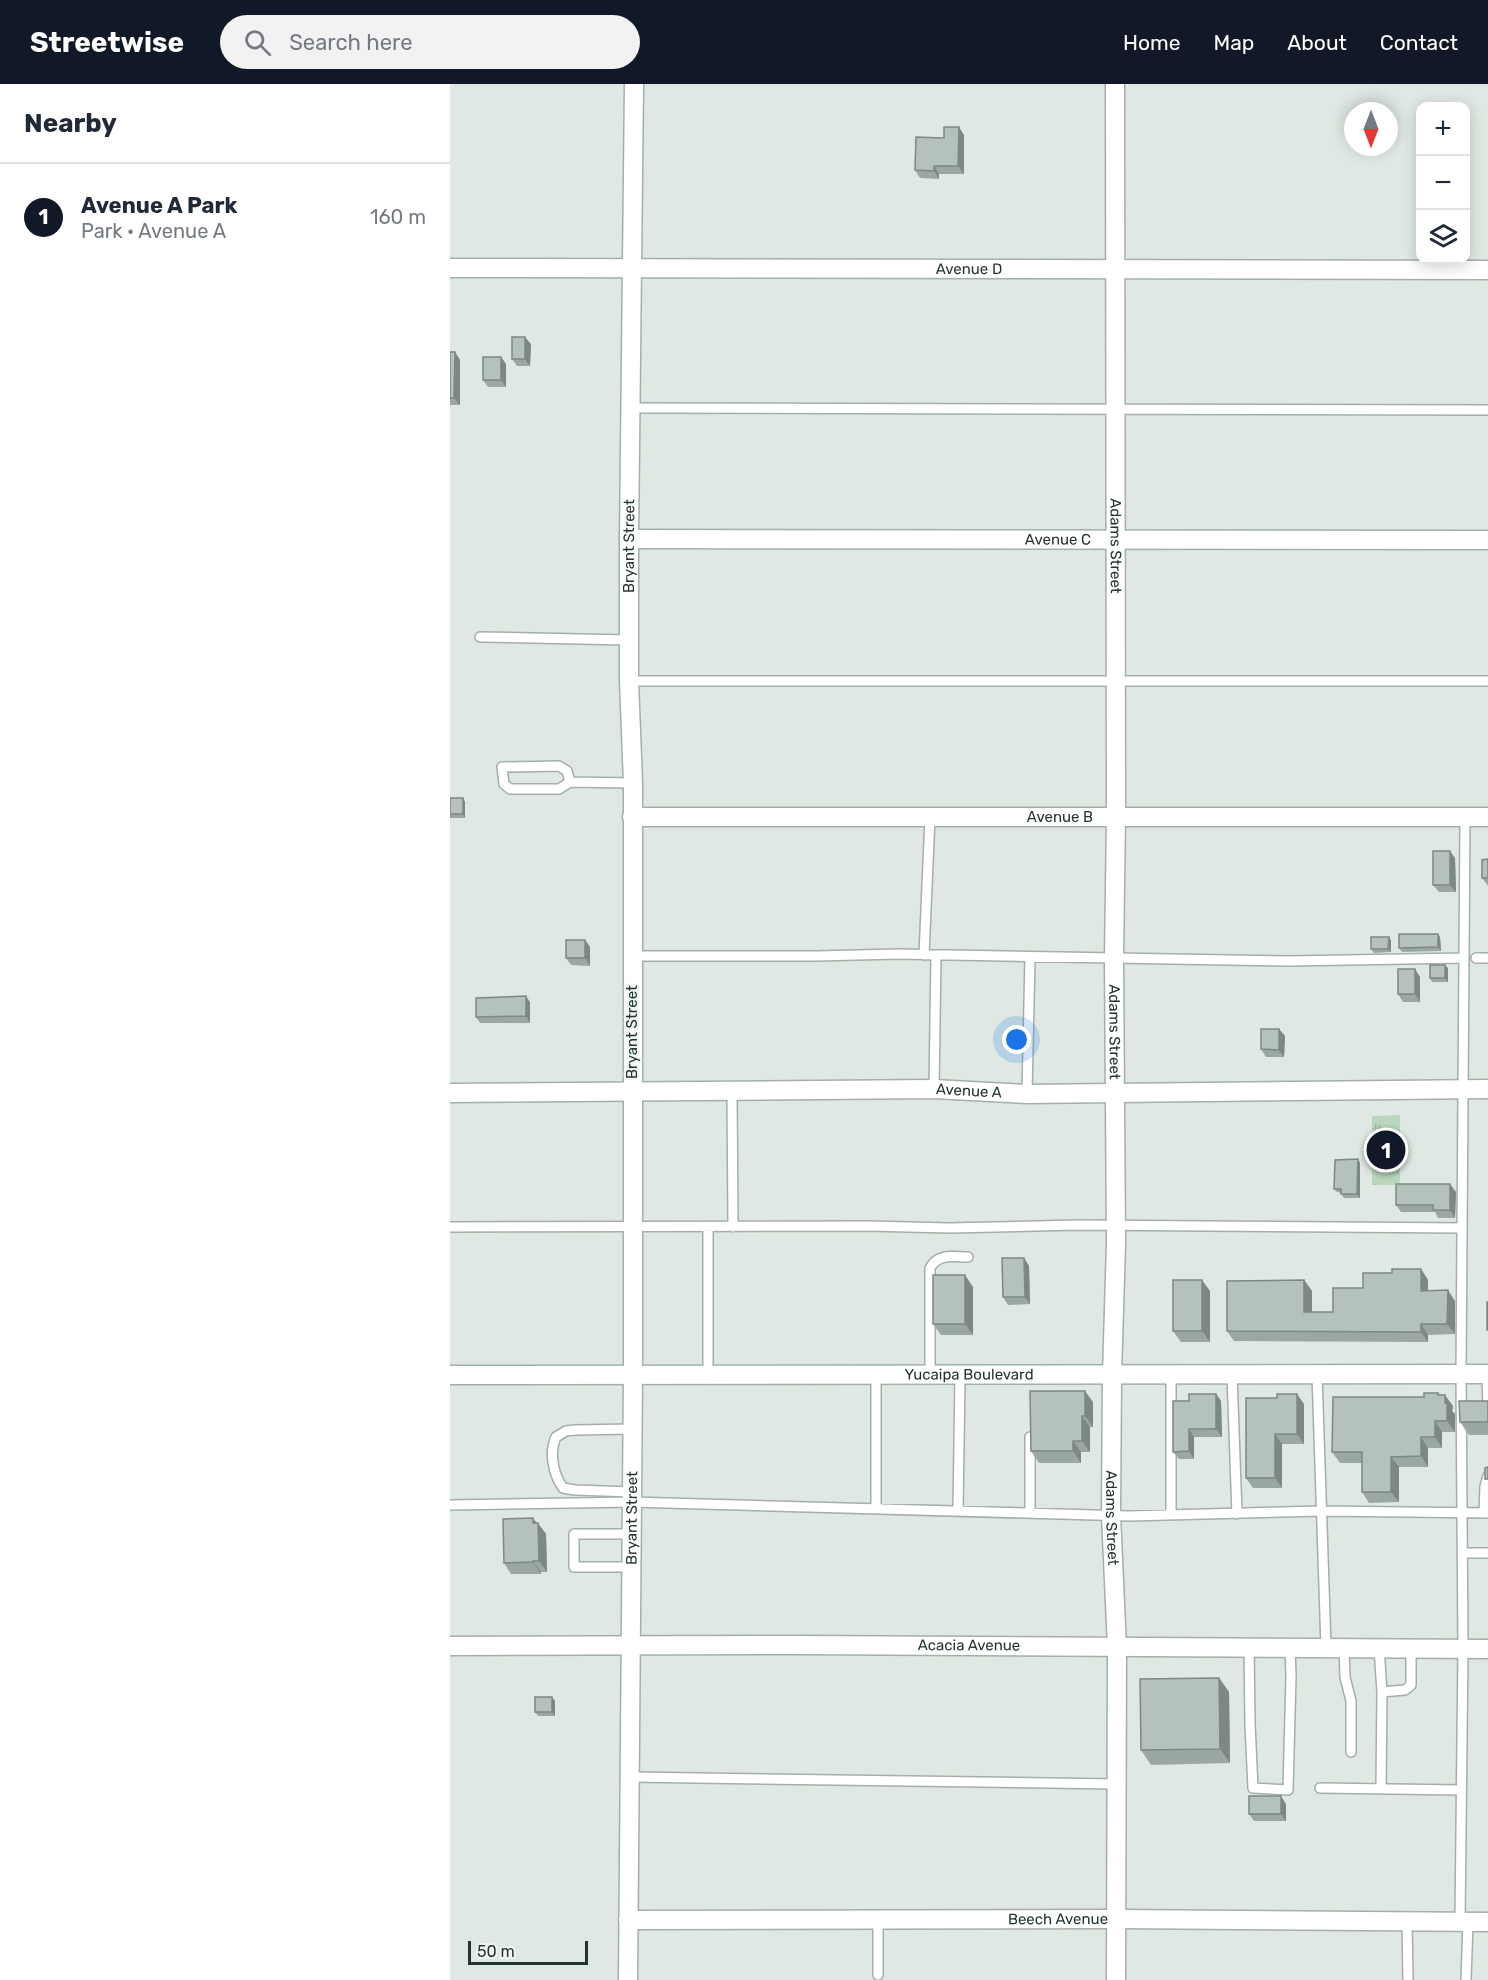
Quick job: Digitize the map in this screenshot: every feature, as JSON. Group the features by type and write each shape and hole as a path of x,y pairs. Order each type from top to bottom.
{"street":[{"name":"Bryant Street","path":"628,1980 633,1375 631,1228 633,783 629,681 629,539 634,84"},
{"name":"Adams Street","path":"1115,84 1116,1226 1111,1515 1117,1647 1116,1980"},
{"name":"Avenue D","path":"450,268 1488,270"},
{"name":"Avenue C","path":"629,539 1488,540"},
{"name":"Avenue B","path":"632,817 1488,817"},
{"name":"Avenue A","path":"450,1093 934,1089 1027,1094 1488,1089"},
{"name":"Yucaipa Boulevard","path":"450,1375 1488,1374"},
{"name":"Acacia Avenue","path":"450,1646 1249,1646 1488,1649"},
{"name":"Beech Avenue","path":"628,1920 1116,1919 1488,1922"}],"lane":[{"path":"631,408 1488,410"},
{"path":"480,637 629,640"},
{"path":"629,681 836,679 1115,682 1488,681"},
{"path":"570,782 567,771 559,766 502,767 504,784 510,789 559,789 570,782 633,783"},
{"path":"924,955 930,817"},
{"path":"1465,817 1461,1790 1466,1980"},
{"path":"934,1089 936,955"},
{"path":"632,956 936,955 1288,961 1463,958"},
{"path":"1027,1094 1030,957"},
{"path":"1476,957 1488,957"},
{"path":"732,1091 733,1227"},
{"path":"450,1227 1462,1228"},
{"path":"708,1227 708,1376"},
{"path":"930,1376 930,1268 940,1257 968,1257"},
{"path":"1317,1374 1322,1511 1335,1647 1351,1701 1351,1752"},
{"path":"1488,1374 1488,1407"},
{"path":"876,1375 876,1509"},
{"path":"1171,1375 1171,1515"},
{"path":"1232,1375 1237,1514"},
{"path":"958,1511 960,1376"},
{"path":"632,1430 566,1431 556,1437 553,1452 556,1475 563,1488 632,1497 876,1509 1111,1515 1322,1511 1463,1514 1486,1513 1485,1486 1488,1476"},
{"path":"1030,1437 1030,1513"},
{"path":"450,1505 632,1497"},
{"path":"631,1534 574,1534 574,1567 631,1567"},
{"path":"1462,1553 1488,1553"},
{"path":"1249,1646 1253,1788 1288,1790 1290,1647"},
{"path":"1379,1648 1382,1692 1380,1789"},
{"path":"1382,1692 1405,1690 1411,1684 1412,1648"},
{"path":"630,1777 1116,1784"},
{"path":"1320,1788 1461,1790"},
{"path":"1407,1920 1408,1980"},
{"path":"878,1921 878,1975"}],"green space":[{"path":"1400,1115 1400,1185 1372,1185 1372,1116"}],"building":[{"path":"944,127 959,127 958,166 934,166 934,171 915,170 916,137 944,138"},
{"path":"512,337 525,337 525,359 512,359"},
{"path":"450,352 455,352 454,398 450,398"},
{"path":"483,357 501,357 501,380 483,380"},
{"path":"450,798 463,798 463,814 450,814"},
{"path":"1433,851 1450,851 1450,885 1433,885"},
{"path":"1488,859 1488,878 1482,878 1482,860"},
{"path":"1399,934 1438,934 1438,947 1399,948"},
{"path":"1371,937 1389,937 1388,949 1371,949"},
{"path":"566,940 585,940 585,958 566,958"},
{"path":"1430,965 1445,965 1445,978 1430,978"},
{"path":"1398,969 1415,969 1415,994 1398,994"},
{"path":"526,996 526,1016 476,1017 476,998"},
{"path":"1261,1029 1279,1029 1279,1050 1261,1049"},
{"path":"1358,1159 1357,1194 1341,1194 1341,1189 1334,1189 1335,1160"},
{"path":"1396,1184 1450,1184 1450,1210 1433,1210 1433,1205 1396,1205"},
{"path":"1002,1258 1024,1258 1025,1297 1003,1297"},
{"path":"1392,1269 1421,1269 1421,1291 1448,1290 1447,1324 1421,1324 1421,1332 1227,1331 1227,1281 1304,1280 1304,1312 1333,1312 1333,1288 1363,1288 1363,1273 1392,1273"},
{"path":"933,1275 965,1275 965,1324 933,1324"},
{"path":"1173,1280 1202,1280 1202,1331 1173,1331"},
{"path":"1488,1302 1488,1330 1487,1330"},
{"path":"1030,1391 1085,1391 1082,1441 1073,1441 1073,1451 1031,1451"},
{"path":"1424,1393 1445,1395 1447,1421 1435,1421 1435,1437 1421,1437 1421,1456 1391,1457 1391,1492 1362,1492 1362,1452 1332,1452 1333,1397 1424,1397"},
{"path":"1189,1394 1216,1394 1216,1429 1189,1429 1189,1451 1173,1452 1173,1401 1189,1401"},
{"path":"1277,1394 1297,1394 1297,1434 1275,1434 1275,1478 1246,1478 1246,1398 1277,1398"},
{"path":"1459,1401 1488,1401 1488,1422 1460,1422"},
{"path":"1488,1467 1488,1479 1485,1479 1485,1468"},
{"path":"533,1518 533,1523 538,1523 539,1561 504,1563 503,1519"},
{"path":"1219,1678 1220,1749 1141,1750 1140,1679"},
{"path":"535,1697 552,1697 552,1712 535,1712"},
{"path":"1249,1796 1281,1796 1281,1814 1249,1814"}],"place":[{"name":"Avenue A Park","path":"1386,1150"}]}
